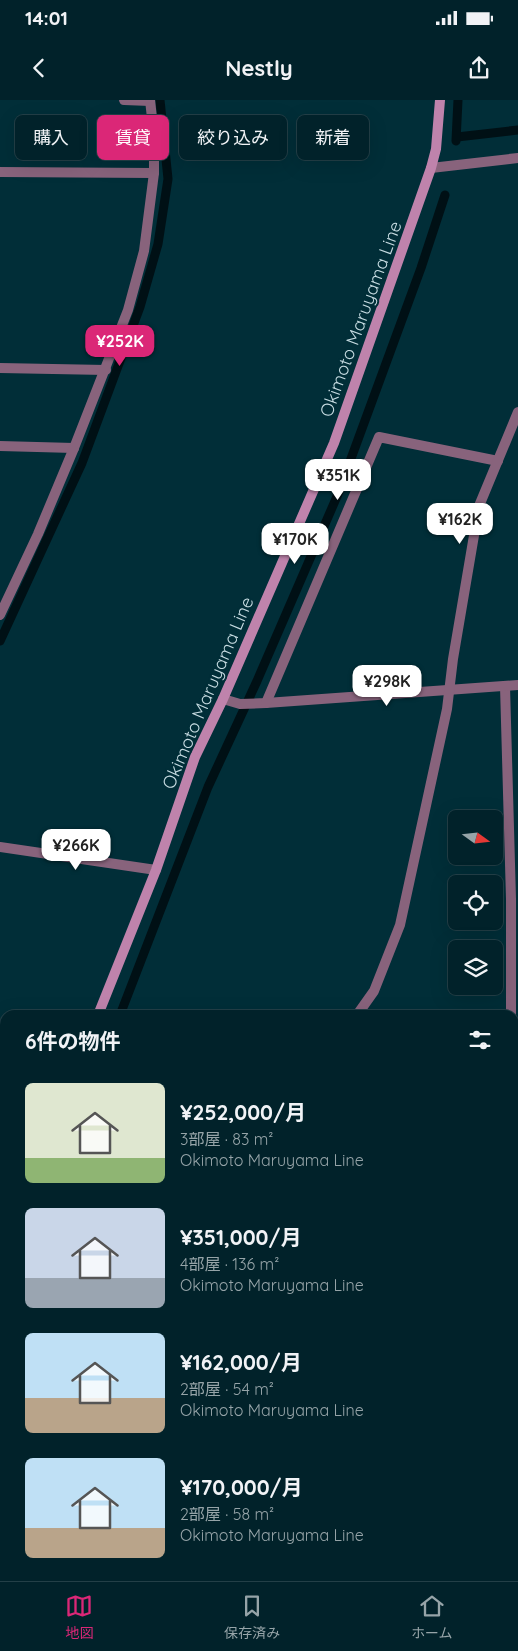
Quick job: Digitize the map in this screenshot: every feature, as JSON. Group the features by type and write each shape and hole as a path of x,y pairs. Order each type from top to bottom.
{"main road":[{"name":"Okimoto Maruyama Line","path":"100,1010 156,870 195,757 223,699 334,443 431,168 436,149 440,100"}],"street":[{"path":"0,615 34,543 106,370 128,310 144,250 154,173 154,136 150,100 124,100"},
{"path":"431,168 518,158"},
{"path":"0,172 154,173"},
{"path":"0,368 106,370"},
{"path":"361,1010 374,991 400,925 447,708 453,659 480,506 518,412"},
{"path":"261,703 378,437 498,460"},
{"path":"0,446 74,448"},
{"path":"223,699 240,704 518,685"},
{"path":"506,686 514,899 510,1010"},
{"path":"0,847 156,870"}],"waterway":[{"path":"0,641 82,463 140,307 158,244 168,179 160,100"},
{"path":"456,141 458,100"},
{"path":"457,137 518,130"},
{"path":"122,1010 208,787 257,681 338,494 421,268 445,195"}]}
